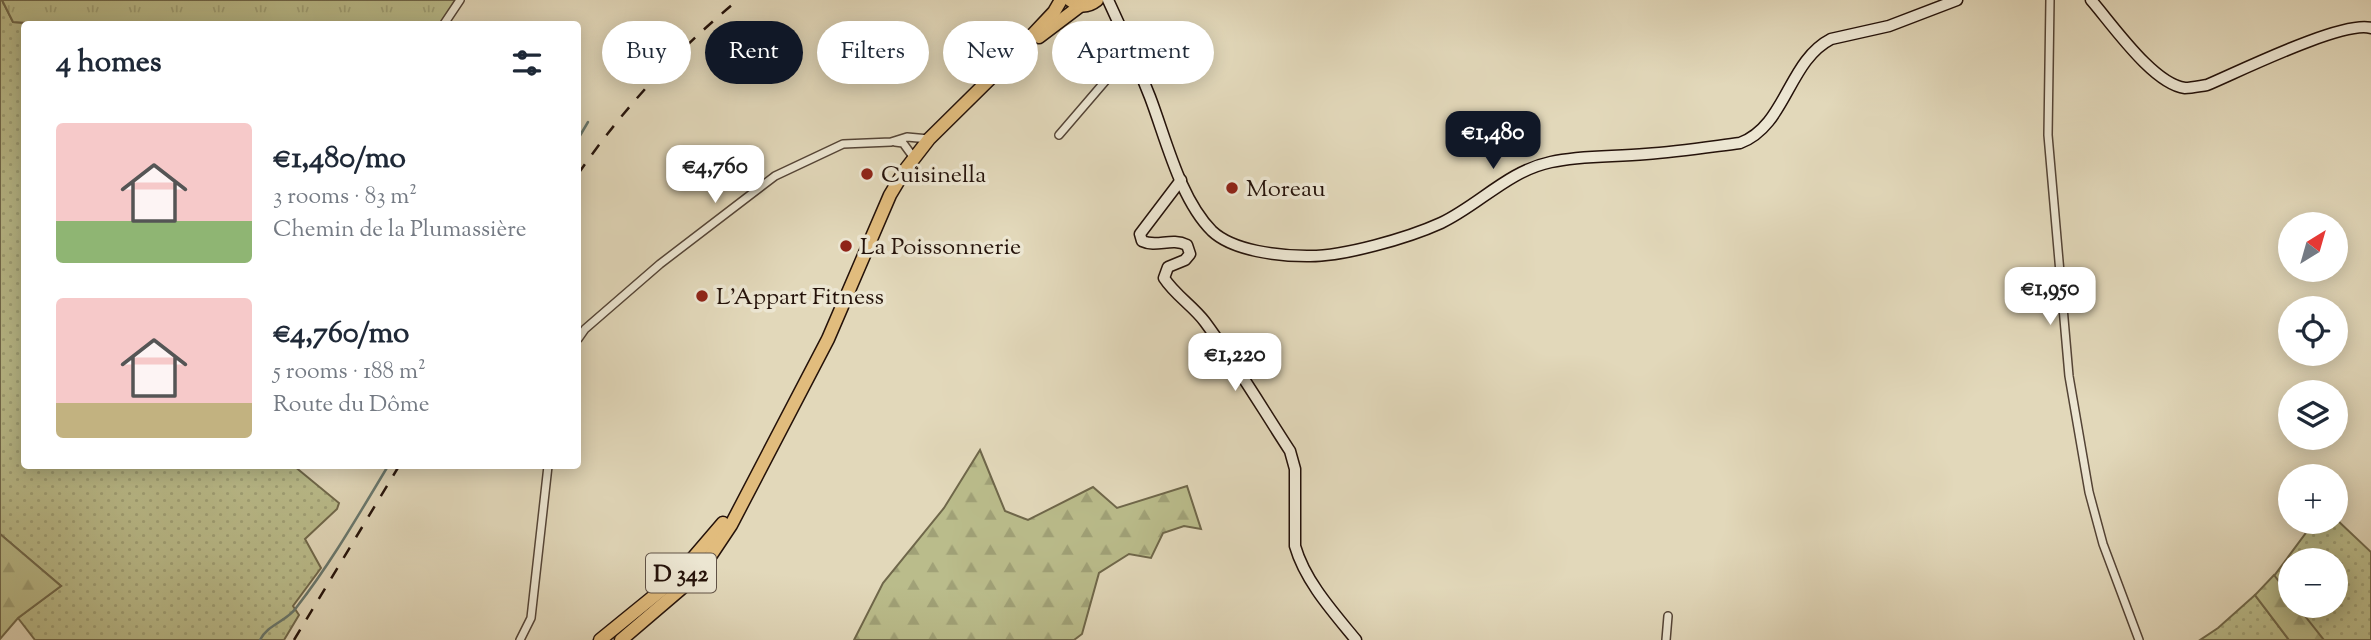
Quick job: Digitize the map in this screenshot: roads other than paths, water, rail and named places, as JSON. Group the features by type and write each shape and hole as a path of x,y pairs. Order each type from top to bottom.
{"main road":[{"name":"D 342","path":"1038,29 1061,0"},
{"name":"D 342","path":"1038,38 1084,3"},
{"name":"D 342","path":"621,640 683,587 731,525 828,339 890,195 929,139 985,84"},
{"name":"D 342","path":"600,640 675,579 703,550 747,492"}],"street":[{"path":"446,21 460,0"},
{"path":"1108,0 1118,21"},
{"path":"1145,84 1181,180 1193,208 1203,222 1214,233 1243,248 1308,256 1386,242 1440,223 1466,209 1519,172 1550,162 1647,154 1748,141 1766,126 1800,67 1823,43 1831,38 1889,26 1957,0"},
{"path":"2050,0 2048,135 2069,376 2090,492 2103,544 2139,640"},
{"path":"2091,0 2144,62 2165,80 2185,88 2207,85 2337,32 2363,26 2371,28"},
{"path":"1084,3 1102,8 1115,16"},
{"path":"1059,135 1103,84"},
{"path":"891,142 907,137 929,139"},
{"path":"581,335 585,328 660,264 775,176 843,144 903,144 910,149 914,159"},
{"path":"1181,180 1140,234 1142,241 1148,244 1177,240 1187,245 1190,254 1185,260 1168,267 1164,278 1169,286 1195,309 1229,354 1290,452 1294,468 1295,546 1298,557 1321,594 1356,640"},
{"path":"521,639 531,618 548,469"},
{"path":"1666,640 1668,616"}],"waterway":[{"path":"581,134 588,122"},
{"path":"260,640 267,630 292,612 309,591 386,469"}],"railway":[{"path":"581,170 613,126 652,81 738,0"},
{"path":"294,640 397,469"}],"place":[{"name":"Cuisinella","path":"867,174"},
{"name":"Moreau","path":"1232,188"},
{"name":"La Poissonnerie","path":"846,246"},
{"name":"L'Appart Fitness","path":"702,296"}]}
